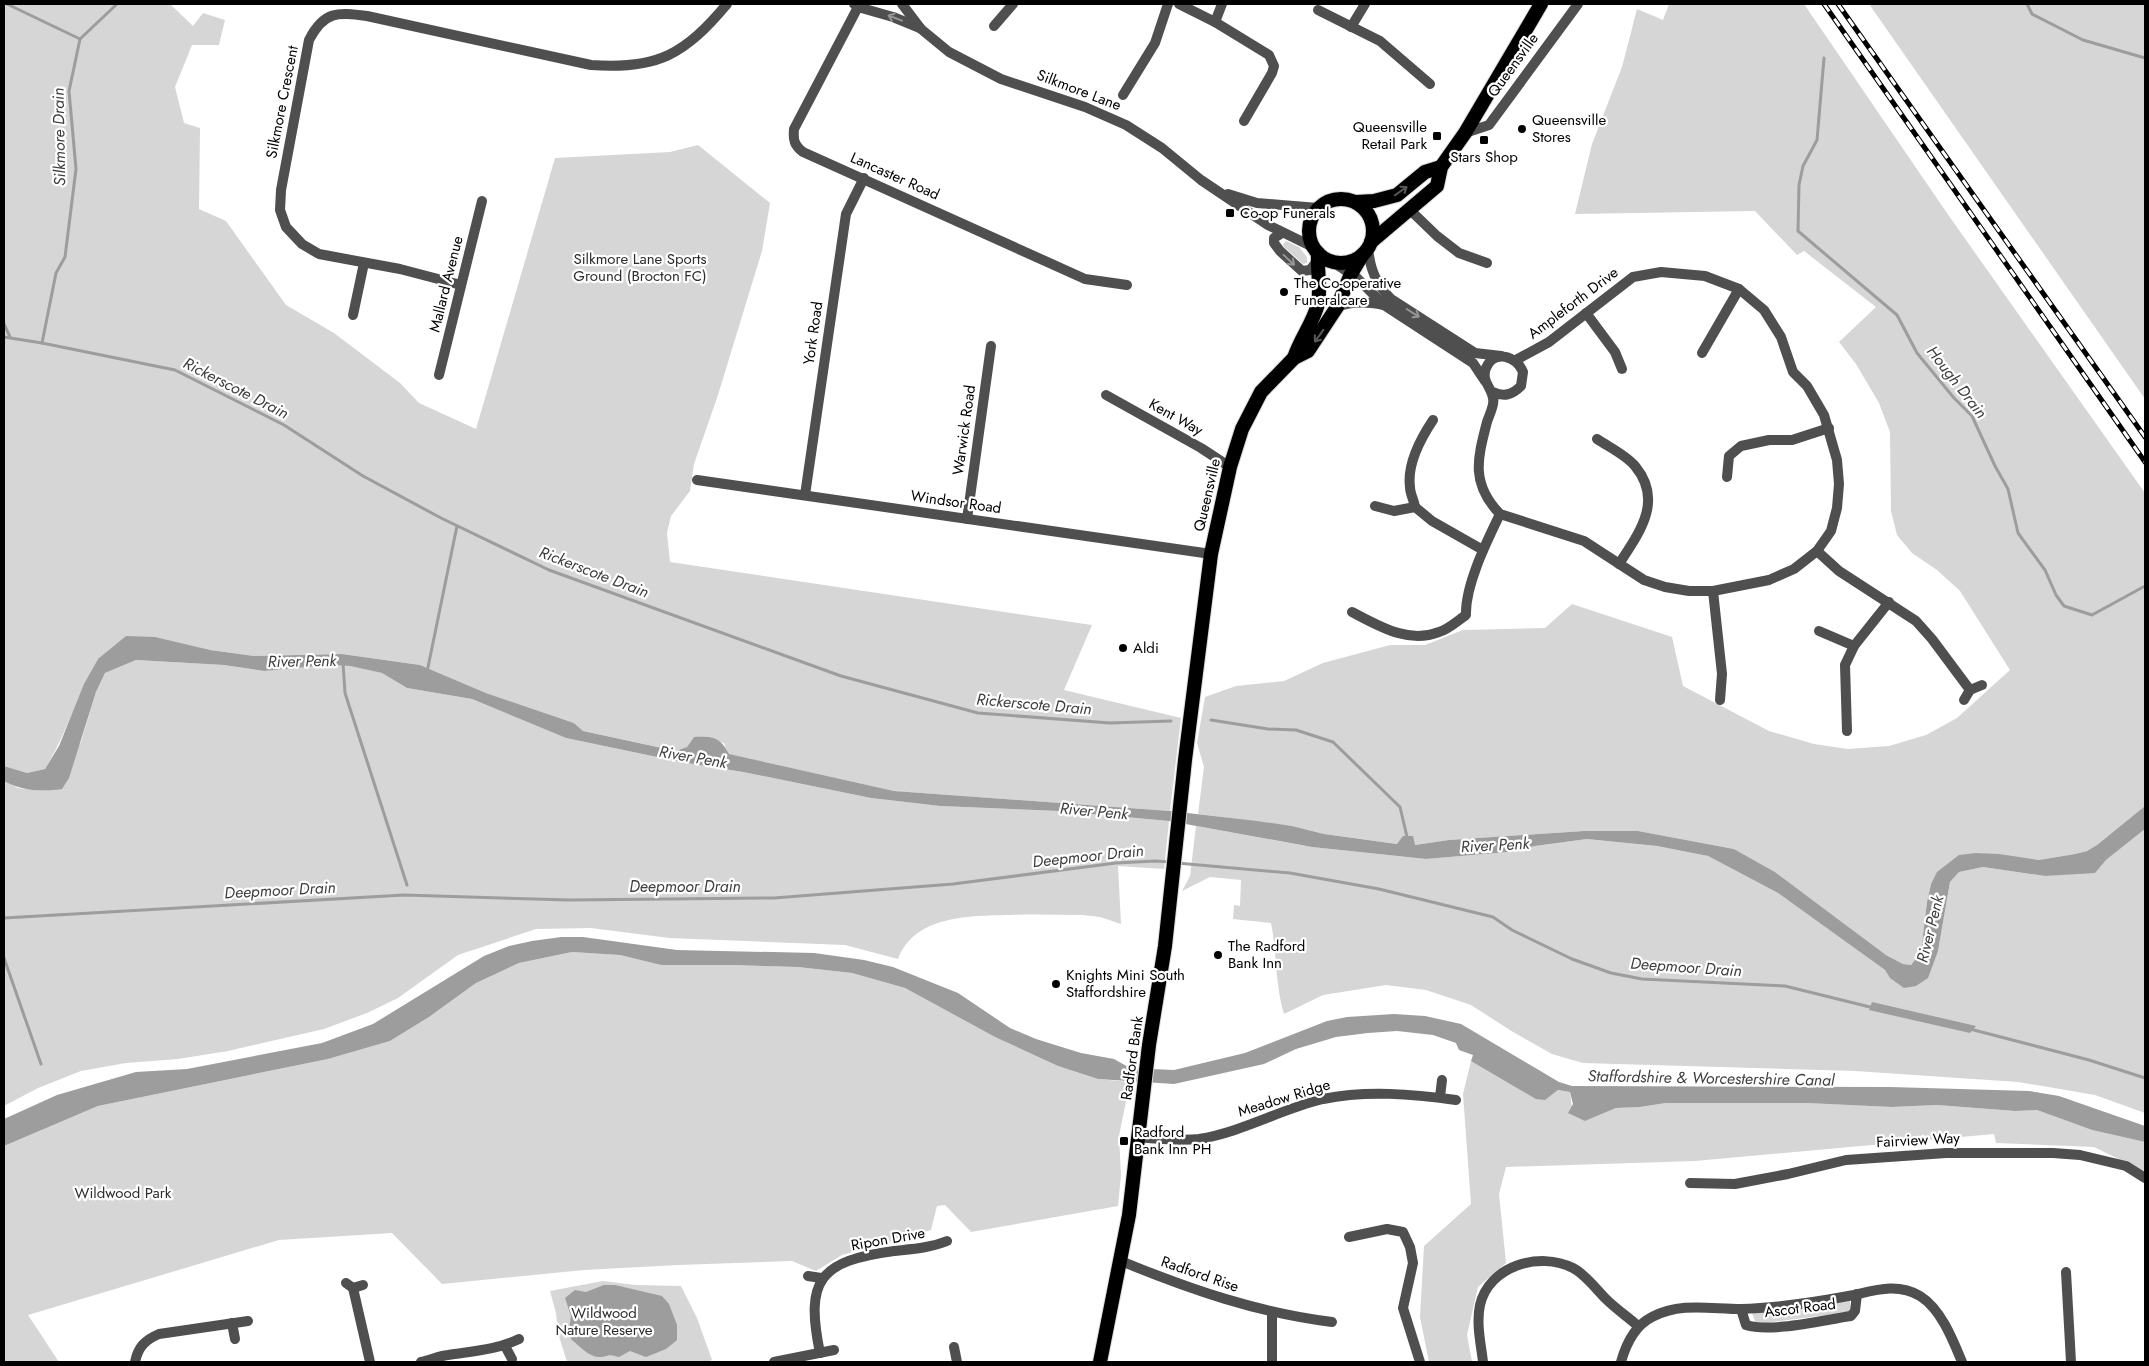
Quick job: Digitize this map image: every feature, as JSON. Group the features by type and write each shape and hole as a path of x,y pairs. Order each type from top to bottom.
{"highway":[{"path":"1316,254 1333,262 1350,261 1437,186 1441,167 1465,134 1541,4"},
{"path":"1294,358 1300,341 1315,314 1318,301 1319,280 1316,254 1310,240 1309,226 1314,213 1330,200 1338,199 1356,202 1397,195 1425,172 1441,167"},
{"path":"1356,202 1366,211 1370,218 1372,227 1367,248"},
{"name":"Queensville","path":"1189,726 1211,554 1230,467 1242,429 1261,392 1294,358 1308,351 1337,307 1351,274 1367,248"},
{"name":"Radford Bank","path":"1100,1362 1129,1215 1149,1045 1162,974 1189,726"}],"street":[{"name":"Silkmore Crescent","path":"461,285 320,254 302,244 286,227 280,210 281,190 309,40 316,28 328,17 341,12 390,19 591,65 620,67 642,64 671,55 700,33 727,4"},
{"path":"860,7 880,4"},
{"name":"Silkmore Lane","path":"902,4 921,28 949,52 1001,79 1085,107 1126,125 1162,148 1201,180 1316,254"},
{"path":"994,26 1014,4"},
{"path":"1123,95 1154,43 1168,4"},
{"path":"1179,4 1215,22 1269,55 1274,66 1265,88 1244,121"},
{"path":"1215,22 1222,4"},
{"path":"1351,27 1365,4"},
{"name":"Queensville","path":"1465,134 1490,125 1578,4"},
{"path":"1329,16 1334,5"},
{"name":"Silkmore Lane","path":"860,7 921,28"},
{"name":"Lancaster Road","path":"860,7 794,129 793,139 796,146 803,152 1085,279 1127,285"},
{"path":"1318,10 1380,41 1430,84"},
{"name":"York Road","path":"805,495 846,214 864,178"},
{"name":"Silkmore Lane","path":"1220,192 1257,203 1318,208"},
{"name":"Mallard Avenue","path":"438,375 482,201"},
{"path":"1409,209 1436,236 1459,253 1487,263"},
{"path":"1282,233 1274,238 1274,243 1302,271 1310,270 1316,254"},
{"path":"1367,248 1372,272 1380,289 1390,299 1475,353 1508,356 1516,360 1523,372"},
{"path":"1333,262 1351,274 1384,304 1473,363 1486,381 1493,392 1493,404 1478,454 1478,472 1482,492 1500,514 1483,550 1465,604 1466,615 1441,632 1420,637 1392,633 1352,612"},
{"path":"353,315 364,263"},
{"name":"Ampleforth Drive","path":"1500,514 1584,541 1644,580 1665,587 1689,591 1713,591 1769,580 1794,569 1817,552 1831,531 1838,492 1838,460 1824,415 1807,386 1793,372 1781,337 1764,310 1739,289 1705,276 1661,272 1633,277 1530,354 1516,360"},
{"path":"1702,353 1739,289"},
{"path":"1337,307 1350,302 1365,301 1384,304"},
{"path":"1586,313 1615,352 1622,368"},
{"name":"Warwick Road","path":"967,519 991,346"},
{"name":"Ampleforth Drive","path":"1493,404 1521,386 1523,372 1530,354"},
{"path":"1486,381 1487,366 1491,361 1501,356"},
{"path":"1493,392 1500,395 1508,395"},
{"name":"Kent Way","path":"1106,395 1201,448 1230,467"},
{"path":"1432,420 1418,444 1413,461 1409,486 1415,506 1432,521 1483,550"},
{"path":"1727,477 1729,456 1741,446 1769,440 1792,440 1829,428"},
{"path":"1597,439 1634,465 1644,480 1648,502 1645,523 1619,564"},
{"name":"Windsor Road","path":"697,480 1211,554"},
{"path":"1374,506 1394,511 1415,506"},
{"path":"1817,552 1839,571 1916,621 1932,639 1970,690"},
{"path":"1713,591 1722,674 1720,700"},
{"path":"1847,733 1845,664 1854,646 1889,602"},
{"path":"1819,631 1854,646"},
{"path":"1964,700 1970,690 1982,685"},
{"path":"1440,1098 1442,1080"},
{"name":"Meadow Ridge","path":"1138,1137 1185,1140 1200,1138 1220,1134 1322,1100 1355,1094 1401,1094 1456,1100"},
{"name":"Fairview Way","path":"1690,1183 1735,1184 1846,1160 1946,1152 2080,1155 2126,1166 2145,1178"},
{"path":"1349,1237 1387,1229 1403,1232 1410,1247 1413,1263 1404,1308 1420,1362"},
{"name":"Ripon Drive","path":"821,1278 843,1262 889,1252 935,1248 947,1241"},
{"path":"1483,1362 1478,1332 1480,1306 1486,1287 1500,1274 1529,1262 1542,1260 1574,1268 1607,1300 1638,1326"},
{"name":"Radford Rise","path":"1121,1261 1174,1283 1272,1312 1332,1322"},
{"path":"2066,1272 2071,1362"},
{"path":"808,1276 821,1278 814,1297 814,1323 820,1353"},
{"path":"354,1285 370,1362"},
{"name":"Ascot Road","path":"1621,1362 1625,1345 1638,1326 1652,1317 1673,1309 1694,1306 1741,1308 1811,1302 1882,1289 1902,1288 1921,1296 1938,1314 1947,1328 1962,1362"},
{"name":"Ascot Road","path":"1741,1308 1746,1325 1756,1328 1797,1325 1850,1316 1856,1311 1857,1294"},
{"path":"1272,1312 1272,1362"},
{"path":"135,1362 138,1351 146,1340 159,1334 248,1321"},
{"path":"232,1323 236,1340"},
{"path":"422,1362 447,1355 505,1346 519,1339"},
{"path":"505,1346 512,1359"},
{"path":"954,1347 957,1362"},
{"path":"774,1362 834,1350"}],"green space":[{"name":"Silkmore Lane Sports Ground (Brocton FC)","path":"4,4 170,4 193,26 203,13 225,20 219,45 192,45 175,87 184,123 200,128 199,209 226,221 286,305 334,333 400,383 419,403 476,429 555,158 670,152 698,145 770,203 762,251 718,395 694,464 690,491 671,516 667,533 670,562 1092,625 1064,690 1181,718 1170,811 894,791 728,754 724,743 694,737 687,747 677,751 583,731 574,723 486,693 420,665 342,654 254,656 210,650 98,659 45,769 27,773 4,766"},
{"path":"1669,4 1804,4 1949,216 2145,493 2145,806 2087,851 2039,860 1976,853 1931,884 1921,952 1911,965 1903,964 1886,955 1775,872 1734,849 1638,831 1584,831 1449,840 1415,845 1403,836 1398,844 1324,834 1292,826 1198,814 1204,767 1197,743 1205,697 1236,686 1284,681 1323,663 1390,645 1425,645 1463,630 1545,628 1572,604 1672,637 1683,686 1769,731 1814,744 1848,749 1889,746 1926,735 1957,718 2010,670 1960,591 1937,570 1912,553 1897,535 1891,511 1890,432 1879,403 1856,364 1839,342 1876,307 1804,251 1797,255 1755,211 1575,214 1592,144 1622,67 1637,9 1663,20"},
{"path":"1869,4 2145,4 2145,399"},
{"path":"1286,241 1299,247 1307,257 1307,263 1303,264 1284,247 1283,244"},
{"path":"136,660 224,665 264,671 329,665 350,666 382,673 407,688 472,699 566,738 871,798 940,806 1059,811 1169,821 1164,869 1118,866 1121,924 1100,917 1083,915 977,916 961,918 930,926 917,934 906,945 898,959 845,945 669,938 591,928 536,929 458,955 398,998 367,1013 324,1029 228,1051 178,1059 126,1063 81,1071 38,1088 4,1106 4,781 18,788 47,791 81,742 96,692 105,673"},
{"path":"1196,826 1312,847 1426,859 1508,852 1535,846 1587,839 1657,846 1708,856 1778,893 1885,970 1890,978 1938,951 1950,882 1959,872 1983,867 2045,876 2095,872 2106,860 2145,829 2145,1113 2095,1095 2018,1082 1855,1071 1583,1063 1552,1054 1471,1005 1426,990 1386,985 1323,995 1284,1014 1279,992 1271,923 1233,919 1234,905 1240,906 1241,880 1210,877 1182,891 1190,876"},
{"name":"Wildwood Park","path":"572,952 620,955 661,965 798,967 852,973 905,988 995,1037 1058,1066 1098,1079 1130,1082 1119,1136 1121,1175 1118,1206 971,1232 945,1205 937,1206 931,1230 842,1255 816,1271 792,1261 584,1270 442,1284 392,1233 279,1240 28,1315 59,1362 4,1362 4,1146 98,1106 328,1059 390,1041 429,1017 476,983 519,963"},
{"path":"1471,1061 1548,1097 1558,1090 1570,1092 1572,1108 1585,1121 1616,1108 1666,1103 1806,1103 1892,1107 1937,1105 2015,1111 2037,1110 2092,1130 2145,1142 2145,1172 2094,1147 1996,1143 1994,1134 1695,1161 1506,1167 1499,1194 1506,1263 1478,1287 1467,1335 1472,1362 1429,1362 1420,1317 1424,1246 1471,1204 1463,1094"},
{"name":"Wildwood Nature Reserve","path":"603,1281 635,1285 681,1286 697,1318 712,1360 707,1362 567,1362 558,1333 556,1313 550,1291"},
{"path":"1850,1301 1850,1312 1756,1324 1752,1313"}],"water":[{"name":"River Penk","path":"126,636 155,637 210,650 254,656 342,654 420,665 486,693 574,723 583,731 676,751 687,747 694,737 710,737 718,740 729,754 894,791 1170,811 1292,826 1324,834 1397,844 1403,836 1413,836 1415,845 1449,840 1584,831 1638,831 1734,849 1775,872 1886,955 1903,964 1911,965 1921,952 1931,884 1937,872 1959,855 1976,853 1999,854 2039,860 2087,851 2145,806 2145,829 2106,860 2095,873 2045,876 1983,867 1959,872 1950,882 1938,951 1928,978 1916,986 1904,988 1890,978 1885,970 1778,893 1708,856 1657,846 1587,839 1535,846 1508,852 1426,859 1312,847 1169,821 1059,811 940,806 871,798 566,738 472,699 407,688 382,673 350,666 329,665 264,671 224,665 136,660 105,673 96,692 69,778 62,789 32,790 4,781 4,766 27,773 45,769 59,746 84,684 98,659"},
{"path":"561,937 583,937 677,950 814,953 864,960 893,967 958,993 1010,1028 1036,1039 1081,1053 1114,1059 1130,1068 1174,1070 1245,1053 1327,1021 1347,1017 1394,1014 1425,1016 1461,1024 1559,1082 1572,1086 1890,1087 2029,1091 2059,1096 2145,1126 2145,1142 2092,1130 2037,1110 2015,1111 1937,1105 1892,1107 1806,1103 1666,1103 1616,1108 1585,1121 1568,1113 1573,1104 1570,1092 1558,1090 1545,1100 1536,1099 1471,1061 1473,1055 1459,1050 1456,1043 1433,1035 1397,1031 1336,1037 1296,1049 1264,1064 1174,1084 1098,1079 1058,1066 995,1037 905,988 852,973 798,967 661,965 620,955 572,952 519,963 476,983 429,1017 390,1041 328,1059 98,1106 4,1146 4,1119 57,1095 136,1072 187,1069 322,1043 373,1024 484,956 509,946"},
{"path":"1872,1002 1976,1026 1970,1033 1869,1010"},
{"path":"604,1285 615,1285 662,1296 669,1304 677,1325 677,1340 666,1349 646,1357 630,1351 619,1357 610,1355 599,1357 591,1355 584,1350 571,1339 569,1329 571,1316 565,1298 575,1290 586,1292"}],"waterway":[{"path":"7,4 80,39"},
{"name":"Silkmore Drain","path":"42,343 56,273 65,257 76,169 69,91 80,39 117,4"},
{"path":"2027,4 2032,14 2083,40 2145,58"},
{"name":"Hough Drain","path":"1824,58 1817,140 1803,166 1799,185 1798,231 1897,315 1917,353 1954,398 1972,416 2008,489 2018,533 2045,570 2056,595 2064,606 2092,615 2145,586"},
{"path":"4,324 10,337"},
{"name":"Rickerscote Drain","path":"4,337 175,370 284,425 363,476 441,518 549,570 841,676 978,713 1110,723 1171,721"},
{"path":"427,672 457,526"},
{"name":"River Penk","path":"343,663 345,693 407,885"},
{"name":"Rickerscote Drain","path":"1211,720 1268,729 1296,730 1333,742 1400,807 1408,841"},
{"name":"Deepmoor Drain","path":"4,918 404,895 569,900 774,898 953,884 1116,863 1171,862"},
{"name":"Deepmoor Drain","path":"1177,863 1290,873 1379,889 1493,917 1512,930 1572,959 1611,973 1642,979 1785,986 1874,1008"},
{"path":"4,958 41,1064"},
{"name":"Deepmoor Drain","path":"1970,1029 2089,1060 2145,1078"}],"railway":[{"path":"1824,4 2145,462"},
{"path":"1838,4 2145,437"}],"place":[{"name":"Queensville Stores","path":"1522,129"},
{"name":"Queensville Retail Park","path":"1437,136"},
{"name":"Stars Shop","path":"1484,140"},
{"name":"Co-op Funerals","path":"1230,213"},
{"name":"The Co-operative Funeralcare","path":"1284,292"},
{"name":"Aldi","path":"1123,648"},
{"name":"The Radford Bank Inn","path":"1218,955"},
{"name":"Knights Mini South Staffordshire","path":"1056,984"},
{"name":"Radford Bank Inn PH","path":"1124,1141"}],"water label":[{"name":"Staffordshire & Worcestershire Canal","path":"1711,1078"}]}
